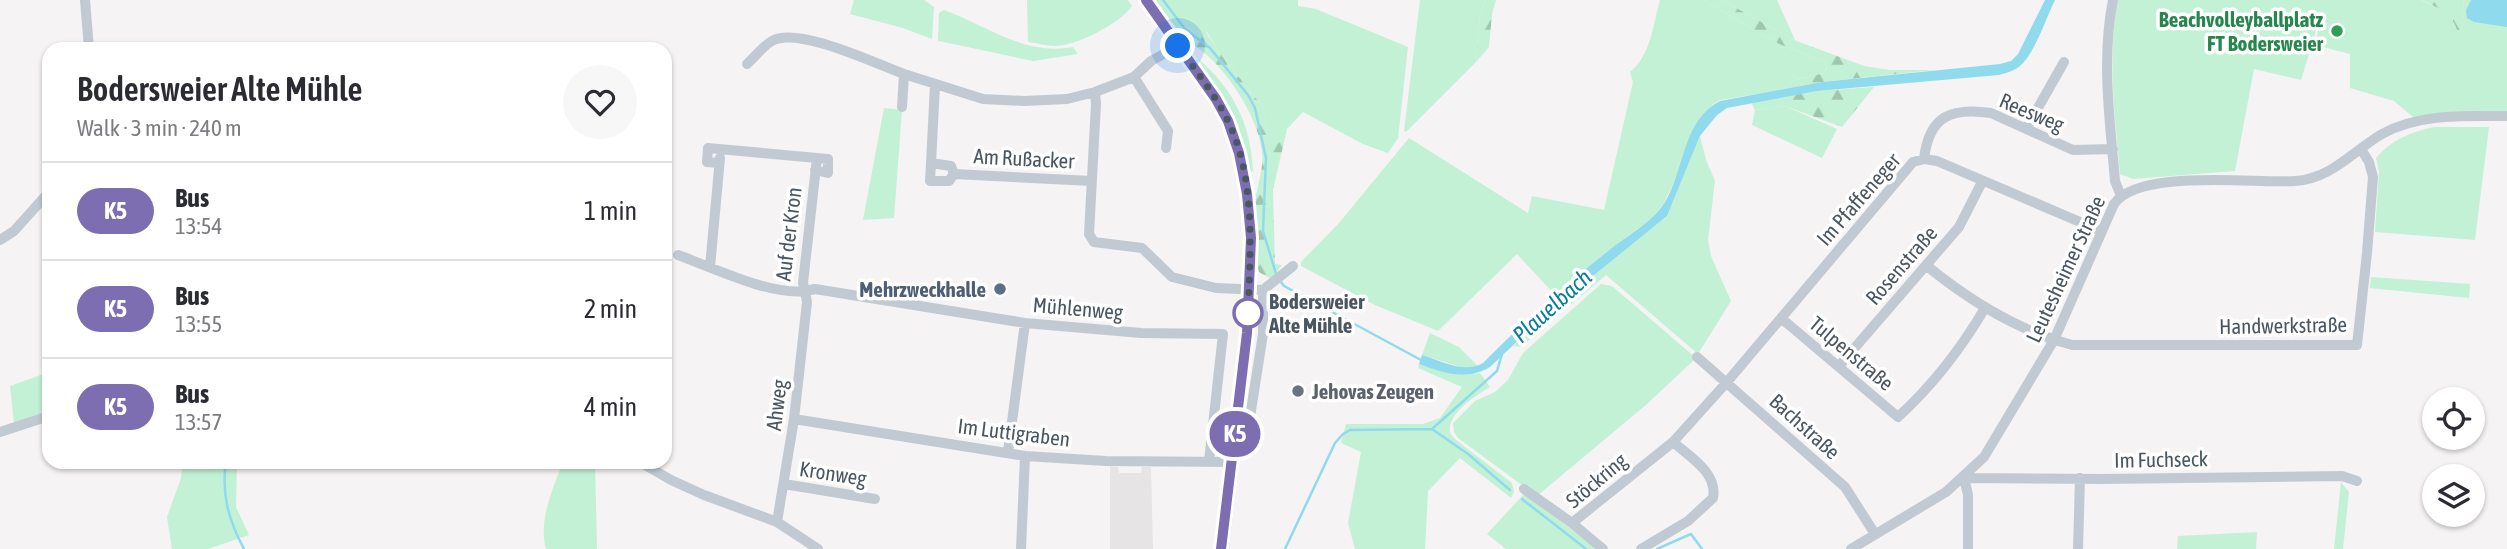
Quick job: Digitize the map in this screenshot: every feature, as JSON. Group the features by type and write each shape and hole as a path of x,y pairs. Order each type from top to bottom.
{"main road":[{"path":"1146,0 1216,99 1228,121 1239,153 1261,288 1244,375 1222,549"}],"street":[{"path":"85,0 88,42"},
{"path":"2113,0 2106,60 2115,181 2121,196"},
{"path":"747,64 772,41 794,36 834,47 935,85 983,99 1024,102 1067,99 1095,92 1134,77 1151,61 1178,46"},
{"path":"2026,129 2064,62"},
{"path":"902,107 904,74"},
{"path":"1134,77 1168,131 1166,148"},
{"path":"931,163 935,85"},
{"name":"Am Rußacker","path":"1095,92 1089,234 1094,242 1142,248 1172,277 1216,288 1261,288"},
{"name":"Reesweg","path":"1924,159 1925,142 1933,127 1948,113 1977,111 1991,113 2073,150 2113,149"},
{"name":"Leutesheimer Straße","path":"1851,549 1946,492 1984,457 2054,340 2114,204 2121,196 2142,187 2205,180 2297,181 2317,177 2383,133 2422,119 2507,116"},
{"name":"Auf der Kron","path":"678,255 710,267 775,290 796,293 805,291 803,284 817,158 721,148 710,267"},
{"name":"Handwerkstraße","path":"2054,340 2072,345 2357,345 2372,177 2369,162 2361,149"},
{"name":"Im Pfaffeneger","path":"1727,382 1913,162 1924,159 1937,161 2101,232"},
{"name":"Am Rußacker","path":"931,163 951,166 954,174 949,181 930,180 931,163"},
{"name":"Am Rußacker","path":"954,174 1092,181"},
{"name":"Rosenstraße","path":"1839,366 1959,227 1982,182"},
{"path":"0,240 14,231 42,200"},
{"path":"1261,288 1293,266"},
{"path":"1927,266 1959,292 1985,308 2054,340"},
{"name":"Mühlenweg","path":"805,291 815,289 1025,323 1141,333 1223,334 1209,461"},
{"name":"Ahweg","path":"778,523 794,419 807,302 805,291"},
{"name":"Tulpenstraße","path":"1781,318 1898,417 1929,385 1985,308"},
{"path":"1008,452 1025,323"},
{"name":"Bachstraße","path":"1697,357 1845,487 1875,534"},
{"name":"Stöckring","path":"1603,549 1572,523 1673,442 1727,382"},
{"path":"0,432 42,418"},
{"name":"Im Luttigraben","path":"794,419 1025,456 1106,461 1209,461 1233,454"},
{"path":"1641,549 1688,522 1713,498 1713,482 1708,473 1673,442"},
{"path":"1021,549 1025,456"},
{"path":"652,469 704,495 778,523 818,549"},
{"name":"Im Fuchseck","path":"1964,478 2342,476 2357,481"},
{"path":"1964,478 1968,495 1968,549"},
{"path":"2078,549 2080,478"},
{"name":"Kronweg","path":"785,484 875,499"},
{"path":"1524,489 1572,523"}],"shaded area":[{"path":"1110,466 1118,467 1119,473 1141,473 1142,467 1151,467 1153,549 1110,549"}],"green space":[{"path":"854,0 924,0 934,7 932,39 850,14"},
{"path":"1027,0 1128,0 1132,6 1097,32 1074,42 1052,46 1028,42"},
{"path":"1154,0 1298,0 1298,6 1316,9 1408,47 1398,138 1388,153 1363,144 1303,112 1287,129 1269,138 1262,106 1219,52 1207,32 1186,40"},
{"path":"1420,0 1485,0 1480,15 1476,62 1406,132 1404,131"},
{"path":"1485,0 1496,0 1489,47 1476,62 1480,15"},
{"path":"1660,0 1703,0 1779,44 1824,61 1827,67 1824,73 1792,81 1781,90 1720,100 1712,105 1664,203 1652,218 1555,295 1517,254 1438,331 1375,305 1301,266 1301,262 1339,223 1409,138 1528,213 1532,196 1604,210 1633,82 1630,72 1647,48"},
{"path":"1703,0 1722,0 1794,40 1864,66 1890,70 1935,70 1822,82 1781,90 1792,81 1824,73 1827,67 1824,61 1779,44"},
{"path":"1722,0 1777,0 1795,40 1794,40"},
{"path":"2118,0 2421,0 2448,13 2461,31 2464,0 2507,0 2507,112 2413,117 2394,101 2350,88 2350,54 2315,45 2323,8 2301,80 2254,69 2235,171 2133,179 2120,174 2116,130 2112,65"},
{"path":"2422,0 2464,0 2461,31 2457,30 2448,15"},
{"path":"944,10 1022,43 1055,49 1073,47 1078,54 1033,61 938,41 939,13"},
{"path":"1206,32 1262,106 1269,137 1287,129 1273,190 1275,264 1282,265 1271,279 1259,272 1254,243 1253,213 1262,165 1259,136 1246,106 1228,78 1206,54 1186,40"},
{"path":"1197,58 1221,82 1238,108 1251,154 1253,171 1249,173 1230,114"},
{"path":"1874,87 1842,127 1785,106 1755,110 1751,102 1817,91"},
{"path":"1785,106 1837,129 1822,158 1752,125 1755,110"},
{"path":"884,108 902,110 894,218 863,220"},
{"path":"2434,127 2489,127 2475,240 2375,232 2379,171 2376,158 2388,146 2402,138"},
{"path":"1700,136 1715,181 1708,240 1711,256 1731,301 1698,354 1606,275 1521,347 1513,346 1545,315 1667,216"},
{"path":"2371,277 2470,284 2469,298 2370,288"},
{"path":"1601,284 1612,286 1696,358 1647,404 1537,496 1458,438 1453,423 1475,401 1495,392 1508,380 1523,353"},
{"path":"1430,333 1459,347 1478,366 1464,368 1422,355"},
{"path":"1419,364 1450,373 1480,373 1490,387 1457,412 1450,426 1450,433 1512,483 1514,492 1511,498 1460,458 1428,491 1425,549 1355,549 1348,523 1361,452 1341,443 1346,424 1423,424 1440,418 1462,387 1418,368"},
{"path":"42,375 42,415 14,424 10,386"},
{"path":"182,469 237,469 236,507 249,535 208,549 172,549 167,517"},
{"path":"560,469 595,469 597,549 546,549 545,516"},
{"path":"2341,482 2349,492 2343,549 2334,549"},
{"path":"1523,495 1529,496 1597,549 1506,549 1487,534"},
{"path":"2257,532 2256,549 2177,549 2178,536"}],"water":[{"path":"2045,0 2055,0 2035,44 2020,66 2007,73 1817,91 1727,108 1717,115 1700,136 1667,216 1545,315 1490,367 1464,375 1446,373 1419,364 1422,355 1461,367 1483,363 1559,291 1646,223 1660,210 1672,189 1691,133 1698,121 1720,101 1822,82 2011,61 2018,54"},
{"path":"2471,0 2507,0 2507,27 2474,22 2467,18 2466,10"}],"waterway":[{"name":"Plauelbach","path":"1163,0 1185,29 1210,48 1248,95 1255,108 1266,158 1263,231 1277,277"},
{"name":"Plauelbach","path":"1281,282 1421,360"},
{"path":"1432,429 1497,371 1502,354"},
{"path":"1285,549 1335,443 1350,430 1432,429 1468,454 1510,490"},
{"path":"225,469 228,507 244,549"},
{"path":"1522,499 1586,549"},
{"path":"1657,549 1691,534 1702,549"}],"bus line":[{"name":"K5","path":"1146,0 1216,99 1228,121 1239,153 1247,194 1251,238 1244,375 1221,549"}],"place":[{"name":"Beachvolleyballplatz FT Bodersweier","path":"2337,31"},
{"name":"Mehrzweckhalle","path":"1000,289"},
{"name":"Bodersweier Alte Mühle","path":"1248,313"},
{"name":"Jehovas Zeugen","path":"1298,391"}],"route":[{"path":"1178,46 1216,99 1228,121 1239,153 1247,194 1251,238 1248,317 1248,313"}]}
